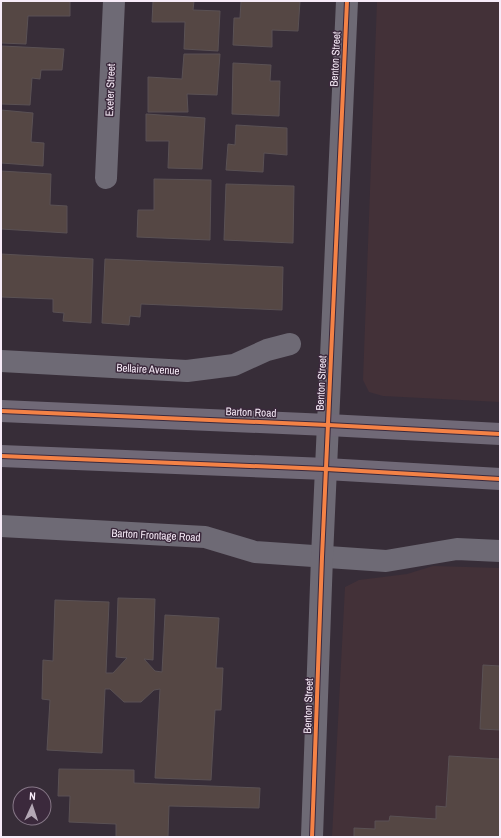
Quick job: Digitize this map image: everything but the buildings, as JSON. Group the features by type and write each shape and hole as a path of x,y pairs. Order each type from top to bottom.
{"main road":[{"name":"Barton Road","path":"1,411 500,434"},
{"path":"1,456 326,469 500,479"}],"street":[{"name":"Exeter Street","path":"106,178 114,1"},
{"name":"Benton Street","path":"312,837 322,557 347,1"},
{"name":"Bellaire Avenue","path":"1,360 188,371 234,366 267,350 290,344"},
{"name":"Barton Frontage Road","path":"1,526 205,537 255,552 322,557 386,560 457,548 500,550"}],"shaded area":[{"path":"377,1 500,1 500,402 383,396 369,392 363,380"},
{"path":"433,566 500,568 500,837 332,837 345,587 359,580 407,574"}],"cycle path":[{"path":"312,837 322,557 347,1"},
{"path":"1,411 500,434"},
{"path":"1,456 326,469 500,479"}]}
